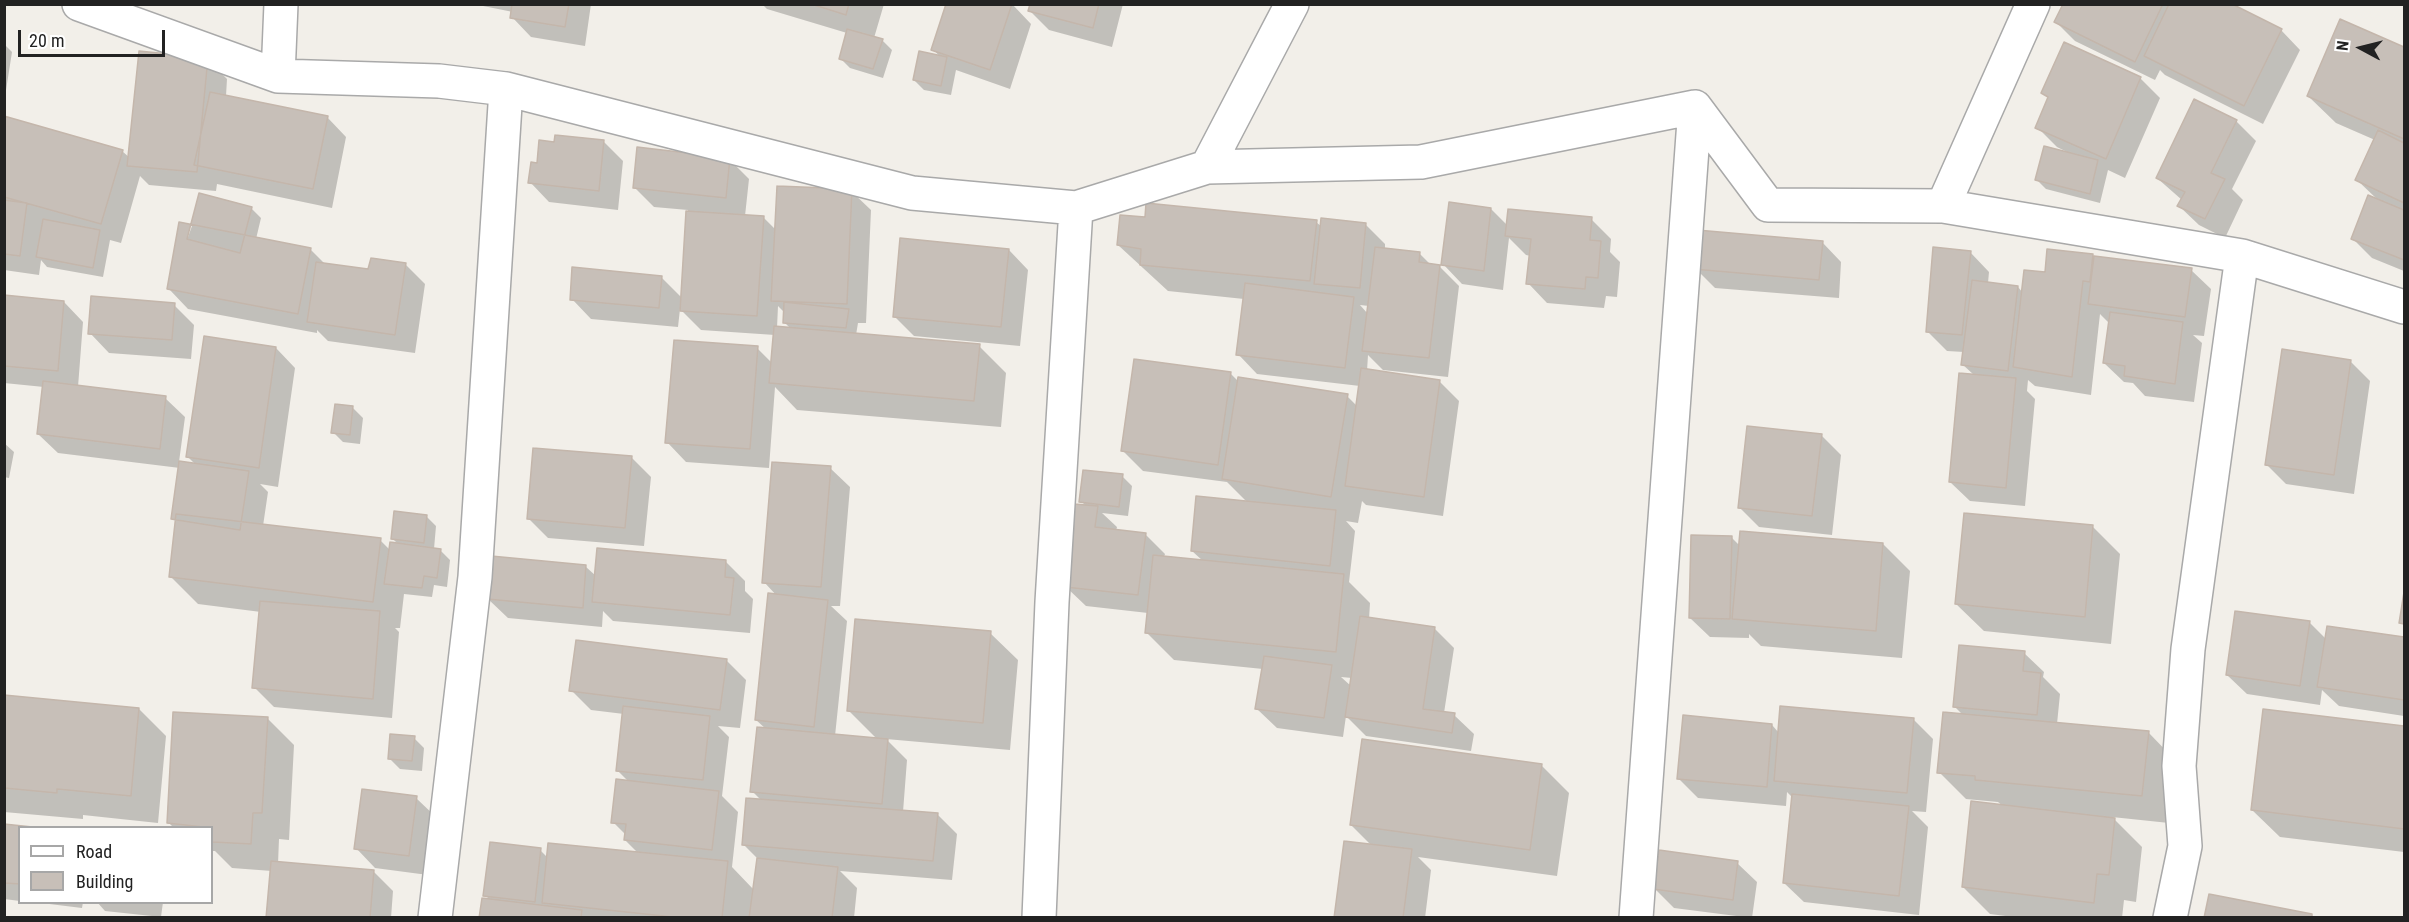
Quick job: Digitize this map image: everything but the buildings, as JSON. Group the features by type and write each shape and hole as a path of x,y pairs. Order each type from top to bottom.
{"street":[{"path":"79,4 278,76 439,81 506,89 912,193 1076,208 1207,167 1421,162 1695,107"},
{"path":"278,76 281,4"},
{"path":"1207,167 1292,4"},
{"path":"1943,206 2033,4"},
{"path":"435,918 475,577 506,89"},
{"path":"1695,107 1768,205 1943,206 2242,256 2404,307"},
{"path":"1636,918 1695,107"},
{"path":"1039,918 1052,602 1076,208"},
{"path":"2170,918 2185,846 2179,766 2188,649 2242,256"}]}
